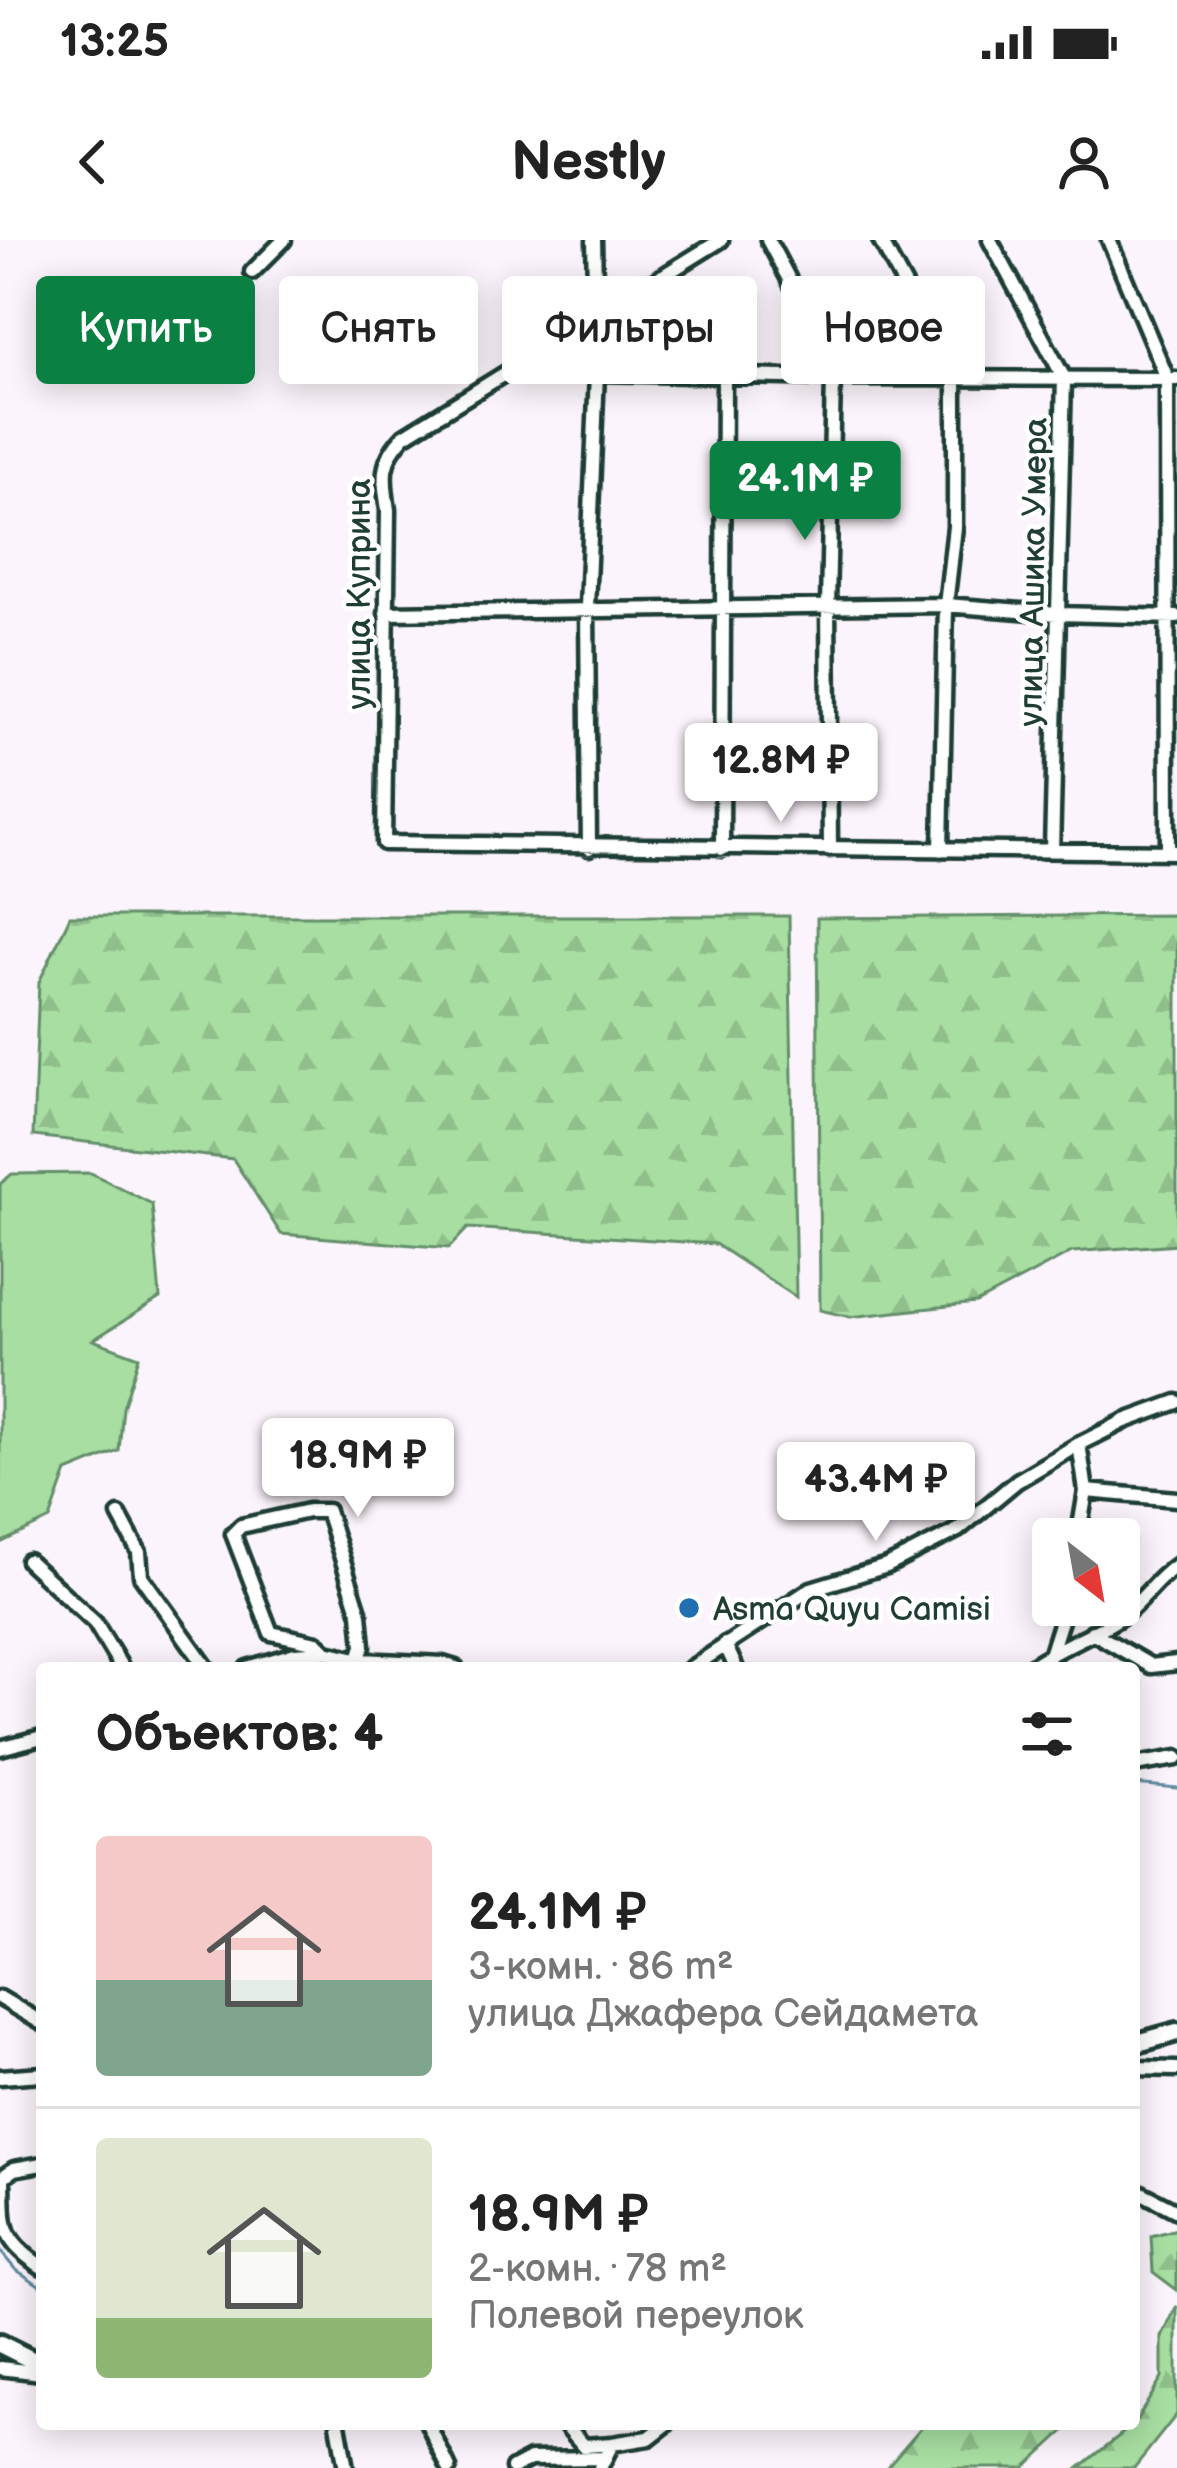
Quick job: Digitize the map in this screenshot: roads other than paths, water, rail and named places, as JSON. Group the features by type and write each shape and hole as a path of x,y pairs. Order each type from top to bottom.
{"main road":[{"path":"1140,2042 1177,2032"},
{"path":"0,2344 36,2365"}],"street":[{"path":"252,272 284,240"},
{"path":"593,240 595,276"},
{"name":"улица Куприна","path":"662,276 721,240"},
{"path":"768,240 787,276"},
{"path":"880,240 900,276"},
{"name":"улица Ашика Умера","path":"990,240 1064,378 1052,851"},
{"path":"597,384 587,608 590,848 1173,852 1172,379 1109,240"},
{"name":"улица Куприна","path":"502,375 404,436 382,467 388,510 384,843 590,848"},
{"path":"985,377 1172,379"},
{"path":"722,849 724,384"},
{"path":"830,849 833,384"},
{"path":"941,850 946,605 955,527 955,384"},
{"path":"386,613 946,605 1171,617"},
{"path":"700,1662 811,1589 887,1566 958,1530 1017,1481 1079,1444 1177,1402"},
{"path":"1079,1444 1086,1491 1082,1518"},
{"path":"1086,1491 1177,1499"},
{"path":"326,1652 317,1643 271,1633 233,1534 241,1526 327,1511 360,1614 358,1662"},
{"path":"119,1515 139,1552 141,1576 203,1662"},
{"path":"28,1561 95,1624 118,1662"},
{"path":"1037,1662 1124,1615 1160,1576 1177,1565"},
{"path":"1051,1652 1059,1626"},
{"path":"1092,1632 1151,1666 1177,1664"},
{"path":"725,1644 733,1662"},
{"path":"268,1662 326,1652 353,1662"},
{"path":"0,1748 36,1739"},
{"path":"1140,1764 1177,1758"},
{"path":"0,1999 36,2020"},
{"path":"1140,2068 1177,2069"},
{"path":"0,2077 36,2074"},
{"path":"36,2165 14,2169 2,2178 4,2226 16,2250 36,2263"},
{"path":"1140,2192 1177,2211"},
{"path":"0,2368 36,2369"},
{"path":"339,2430 346,2468"},
{"path":"431,2430 449,2468"},
{"path":"570,2430 584,2446 649,2438 659,2430"},
{"path":"513,2468 530,2459 601,2463 612,2444"}],"waterway":[{"path":"1140,1785 1177,1788"},
{"path":"0,2251 36,2283"}],"place":[{"name":"Asma Quyu Camisi","path":"689,1608"}]}
